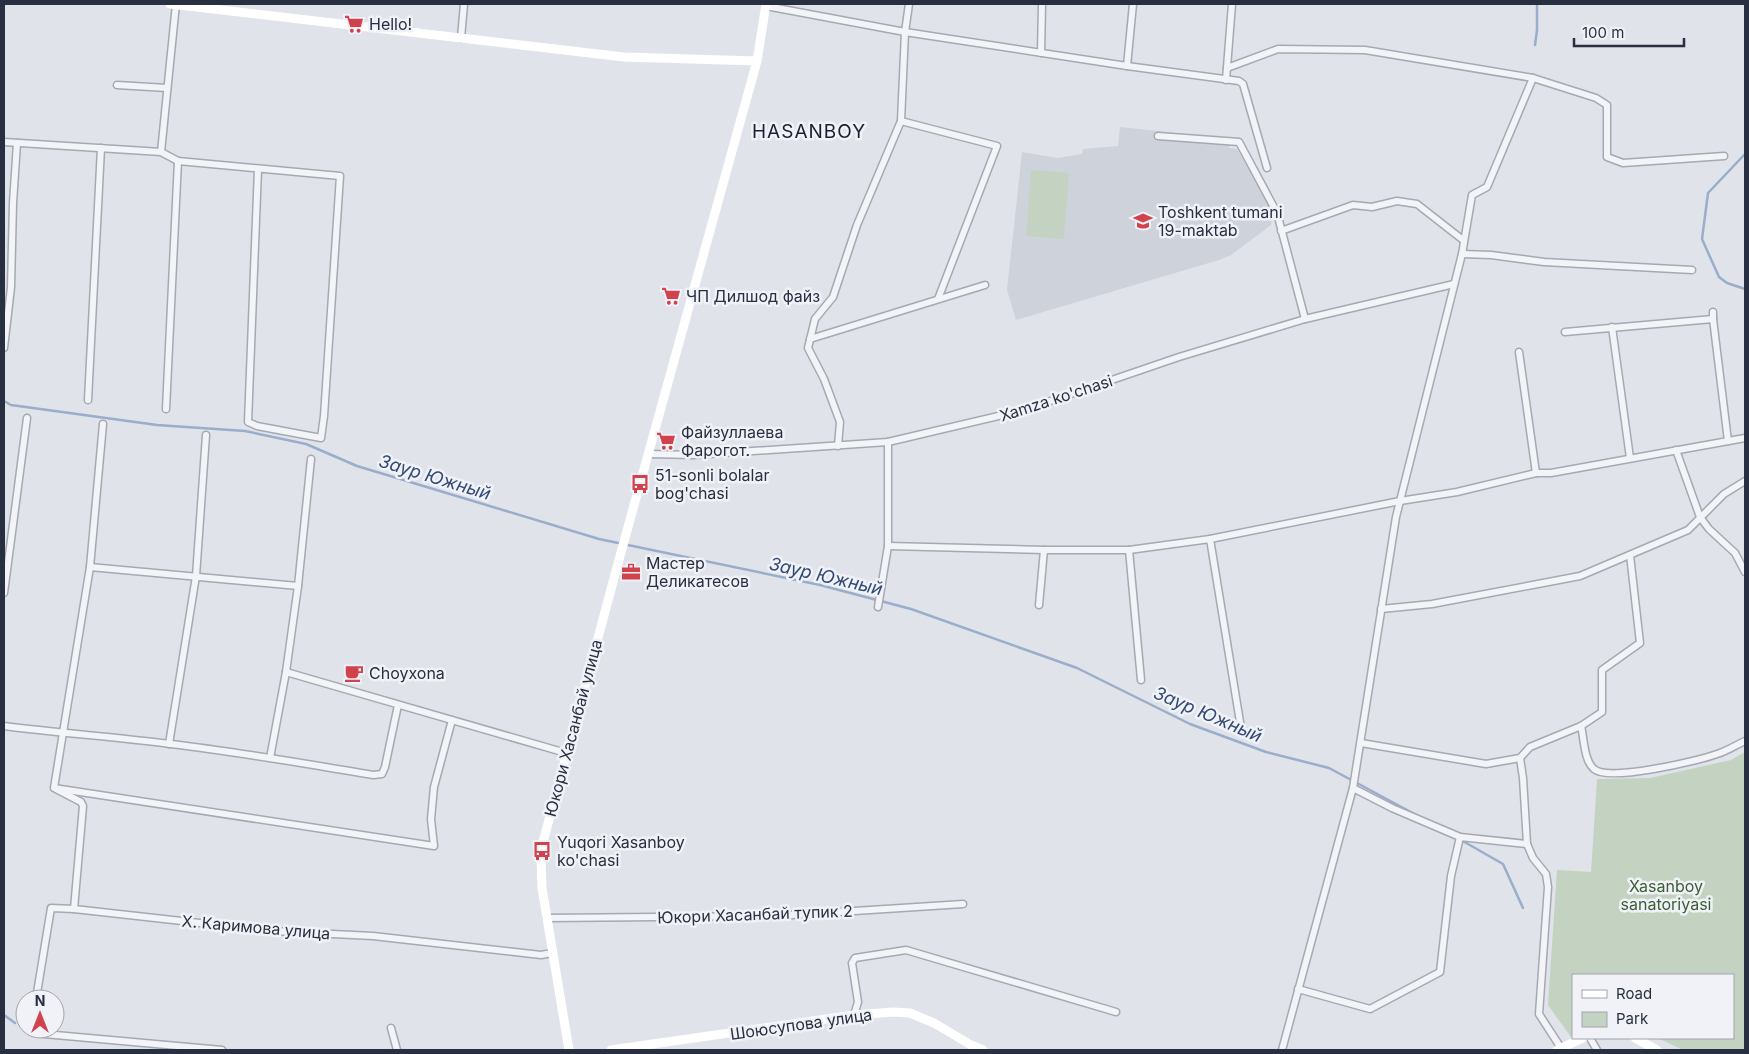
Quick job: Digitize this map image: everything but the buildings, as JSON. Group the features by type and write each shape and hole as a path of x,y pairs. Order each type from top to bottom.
{"street":[{"path":"170,4 624,57 757,61"},
{"path":"161,152 176,4"},
{"path":"461,38 464,4"},
{"path":"838,446 840,422 824,379 808,348 815,319 833,297 857,225 900,121 904,32 909,4"},
{"path":"1041,53 1042,4"},
{"path":"1127,66 1134,4"},
{"path":"1226,80 1232,4"},
{"path":"766,5 904,32 1239,81 1243,84 1267,168"},
{"name":"Юкори Хасанбай улица","path":"569,1050 552,953 542,879 542,851 545,833 757,61 766,5"},
{"path":"1227,68 1278,49 1365,50 1533,78 1596,98 1607,105 1607,157 1623,163 1724,156"},
{"path":"1282,1050 1353,788 1400,501 1462,254 1472,195 1487,187 1533,78"},
{"path":"116,85 167,88"},
{"path":"900,121 997,146 938,299"},
{"path":"1158,136 1239,142 1277,213 1305,319"},
{"path":"4,142 161,152 178,161 340,176 321,438 257,426 248,422 258,169"},
{"path":"4,348 16,143"},
{"path":"88,400 101,148"},
{"path":"166,409 178,161"},
{"path":"1281,231 1353,205 1372,207 1397,201 1417,204 1463,240"},
{"path":"4,202 13,203"},
{"path":"1462,254 1491,254 1544,262 1692,270"},
{"name":"Xamza ko'chasi","path":"648,454 693,455 888,442 1024,410 1179,357 1305,319 1454,284"},
{"path":"810,339 985,285"},
{"path":"1713,312 1728,441"},
{"path":"1565,332 1713,320"},
{"path":"1612,327 1630,458"},
{"path":"1519,352 1536,473"},
{"path":"4,593 26,418"},
{"path":"54,788 90,566 103,424"},
{"path":"169,744 196,576 206,435"},
{"path":"888,546 1128,550 1210,539 1400,501 1457,492 1536,473 1551,473 1745,438"},
{"path":"878,607 888,546 888,442"},
{"path":"1676,450 1700,517 1709,529 1735,553 1745,572"},
{"path":"270,758 286,672 298,586 311,459"},
{"path":"1381,609 1432,604 1580,576 1688,530 1724,494 1745,481"},
{"path":"1210,539 1242,728"},
{"path":"1039,605 1044,550"},
{"path":"1128,550 1141,680"},
{"path":"1360,743 1486,764 1520,758 1530,747 1581,726 1602,712 1602,670 1640,643 1630,555"},
{"path":"90,566 298,586"},
{"path":"286,672 566,753"},
{"path":"4,726 62,734 169,744 374,775 382,774 385,767 398,705"},
{"path":"54,788 434,846 431,819 434,787 452,720"},
{"path":"1581,726 1588,758 1592,768 1599,773 1638,773 1717,754 1745,741"},
{"path":"1520,758 1524,778 1527,844 1533,858 1546,874 1548,887 1539,1014 1559,1049 1582,1039"},
{"path":"54,788 62,794 81,802"},
{"path":"1353,788 1392,808 1460,837 1527,844"},
{"path":"74,909 84,810 81,802 85,792"},
{"path":"1298,990 1370,1009 1440,972 1451,876 1460,837"},
{"name":"Юкори Хасанбай тупик 2","path":"547,918 777,916 963,904"},
{"name":"Х. Каримова улица","path":"38,989 51,908 272,931 373,936 541,955 552,953"},
{"path":"854,1015 858,1002 852,964 855,958 906,950 1116,1012"},
{"name":"Шоюсупова улица","path":"611,1050 854,1015 893,1012 910,1013 934,1023 983,1050"},
{"path":"391,1028 397,1050"},
{"path":"65,1036 222,1050"},
{"path":"1591,1039 1597,1050"},
{"path":"1638,1039 1657,1050"}],"shaded area":[{"name":"Toshkent tumani 19-maktab","path":"1120,127 1230,139 1229,148 1237,149 1273,212 1271,225 1231,255 1219,260 1016,320 1007,290 1022,152 1058,158 1082,154 1083,149 1118,146"}],"green space":[{"path":"1031,170 1069,173 1064,239 1026,236"},
{"name":"Xasanboy sanatoriyasi","path":"1745,752 1745,1050 1683,1050 1660,1039 1734,1039 1734,974 1572,974 1571,1037 1548,1005 1557,870 1591,872 1597,779 1650,778 1731,760"}],"waterway":[{"path":"1535,45 1537,4"},
{"name":"HASANBOY","path":"1745,154 1708,193 1702,239 1719,277 1727,283 1745,289"},
{"name":"Заур Южный","path":"4,401 11,405 157,425 245,431 306,444 357,466 599,539 820,585 911,609 1077,668 1190,724 1266,752 1329,768 1420,817"},
{"name":"Заур Южный","path":"1461,840 1503,864 1523,908"},
{"path":"4,1015 15,1023"}],"place":[{"name":"Hello!","path":"354,24"},
{"name":"Toshkent tumani 19-maktab","path":"1143,221"},
{"name":"ЧП Дилшод файз","path":"671,296"},
{"name":"Файзуллаева Фарогот.","path":"666,441"},
{"name":"51-sonli bolalar bog'chasi","path":"640,484"},
{"name":"Мастер Деликатесов","path":"631,572"},
{"name":"Choyxona","path":"354,673"},
{"name":"Yuqori Xasanboy ko'chasi","path":"542,851"}],"district":[{"name":"HASANBOY","path":"809,131"}]}
